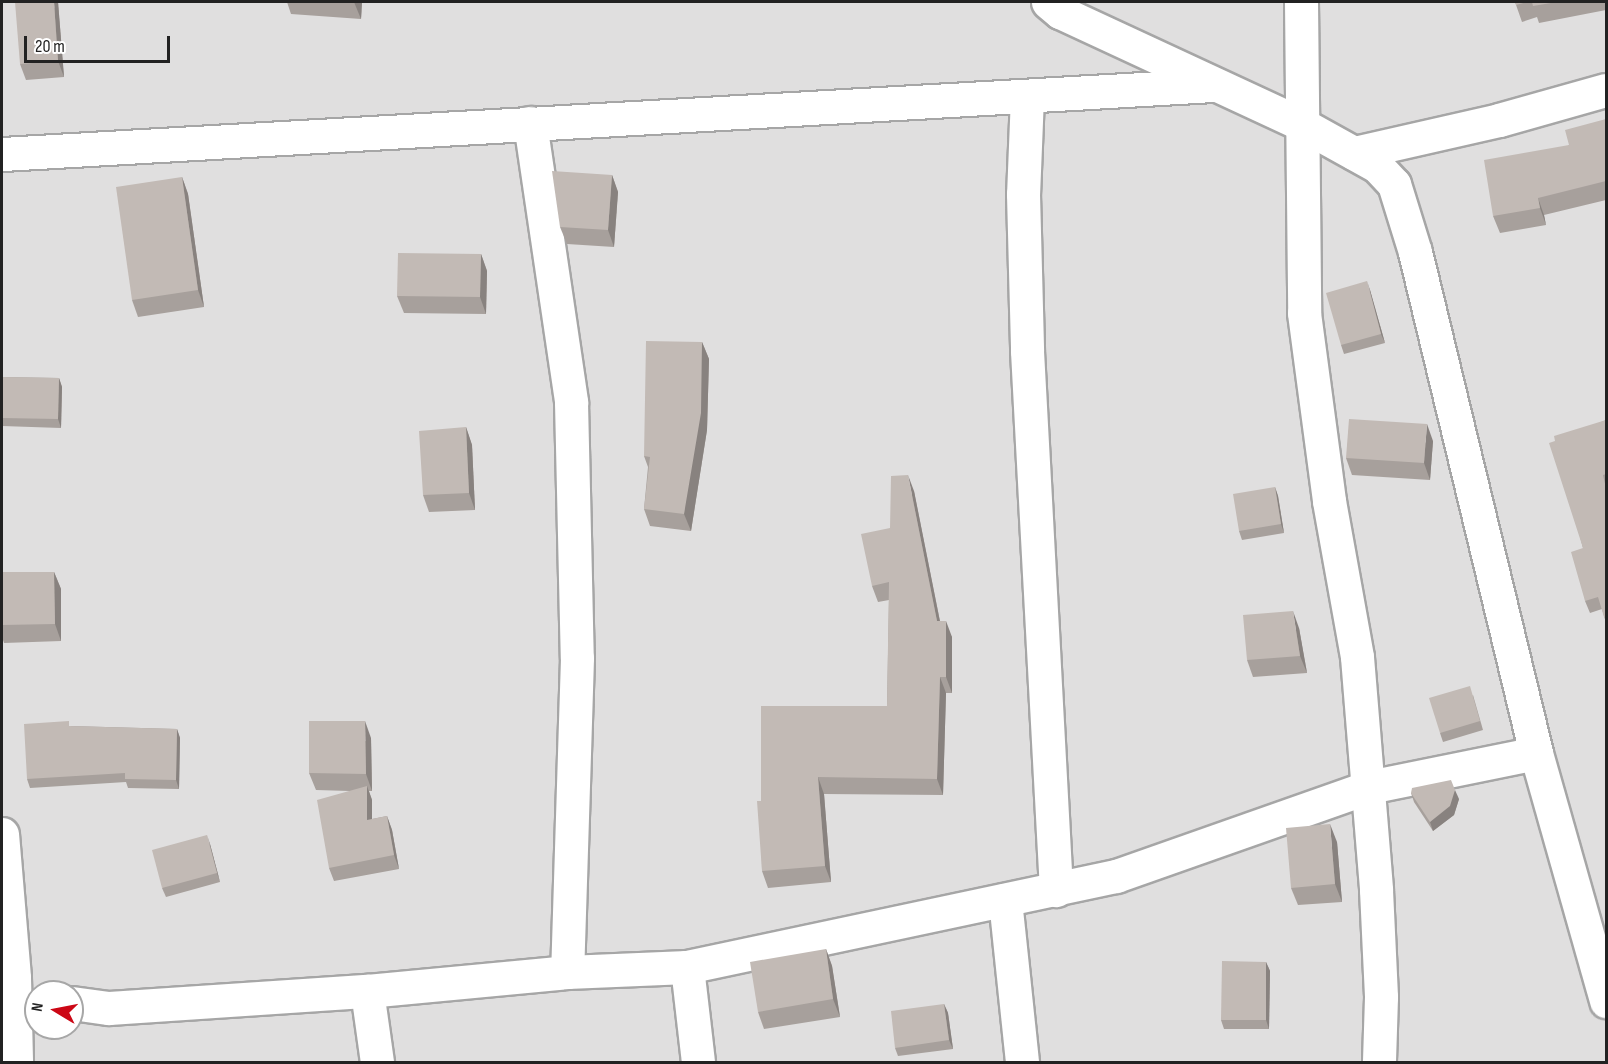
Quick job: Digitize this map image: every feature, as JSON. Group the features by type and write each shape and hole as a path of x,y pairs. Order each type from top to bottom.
{"street":[{"path":"1048,2 1060,12 1303,125 1377,166 1394,183 1412,241 1536,753 1606,1001"},
{"path":"1301,2 1304,313 1329,501 1357,657 1369,787 1381,997 1379,1062"},
{"path":"2,154 1217,85"},
{"path":"1354,153 1499,120 1606,90"},
{"path":"1027,96 1023,194 1027,351 1056,890"},
{"path":"530,123 571,402 577,658 567,972"},
{"path":"84,1005 109,1008 368,991 567,972 687,967 1116,876 1369,787 1536,753"},
{"path":"2,834 19,980 16,1062"},
{"path":"1005,900 1022,1062"},
{"path":"687,967 698,1062"},
{"path":"368,991 377,1062"}],"shaded area":[{"path":"2,2 1606,2 1606,1062 2,1062"}],"building":[{"path":"15,2 54,2 58,61 20,64"},
{"path":"1532,2 1557,2 1533,6"},
{"path":"1606,119 1606,181 1538,198 1540,208 1493,216 1484,160 1569,145 1565,130"},
{"path":"552,171 612,175 608,230 560,227"},
{"path":"182,177 198,290 132,300 116,187"},
{"path":"398,253 481,254 480,297 397,296"},
{"path":"1367,281 1381,334 1341,345 1326,293"},
{"path":"646,341 702,342 701,413 684,514 644,509 650,457 644,456"},
{"path":"2,377 59,378 58,419 2,418"},
{"path":"1349,419 1427,424 1424,463 1346,458"},
{"path":"1606,420 1606,474 1603,475 1606,488 1606,617 1604,617 1598,597 1585,601 1571,552 1583,548 1549,443 1555,441 1554,436"},
{"path":"466,427 469,493 423,495 419,431"},
{"path":"908,475 937,621 946,621 946,677 940,677 937,779 818,777 825,866 762,871 757,801 761,801 761,706 887,706 889,582 872,586 861,534 890,528 891,476"},
{"path":"1275,487 1281,524 1239,531 1233,494"},
{"path":"2,572 54,572 55,624 2,625"},
{"path":"1293,611 1300,656 1247,660 1243,615"},
{"path":"1470,686 1480,721 1440,733 1429,698"},
{"path":"69,721 69,726 177,729 176,780 125,779 125,773 27,779 24,724"},
{"path":"309,721 365,721 366,774 309,773"},
{"path":"1451,780 1455,790 1450,806 1430,822 1411,793 1412,788"},
{"path":"367,786 367,820 387,816 394,855 329,868 317,800"},
{"path":"1330,824 1335,884 1291,888 1286,828"},
{"path":"207,835 217,873 162,888 152,850"},
{"path":"826,949 833,999 758,1012 750,962"},
{"path":"1222,961 1266,962 1266,1020 1221,1020"},
{"path":"944,1004 949,1040 895,1048 891,1011"}]}
